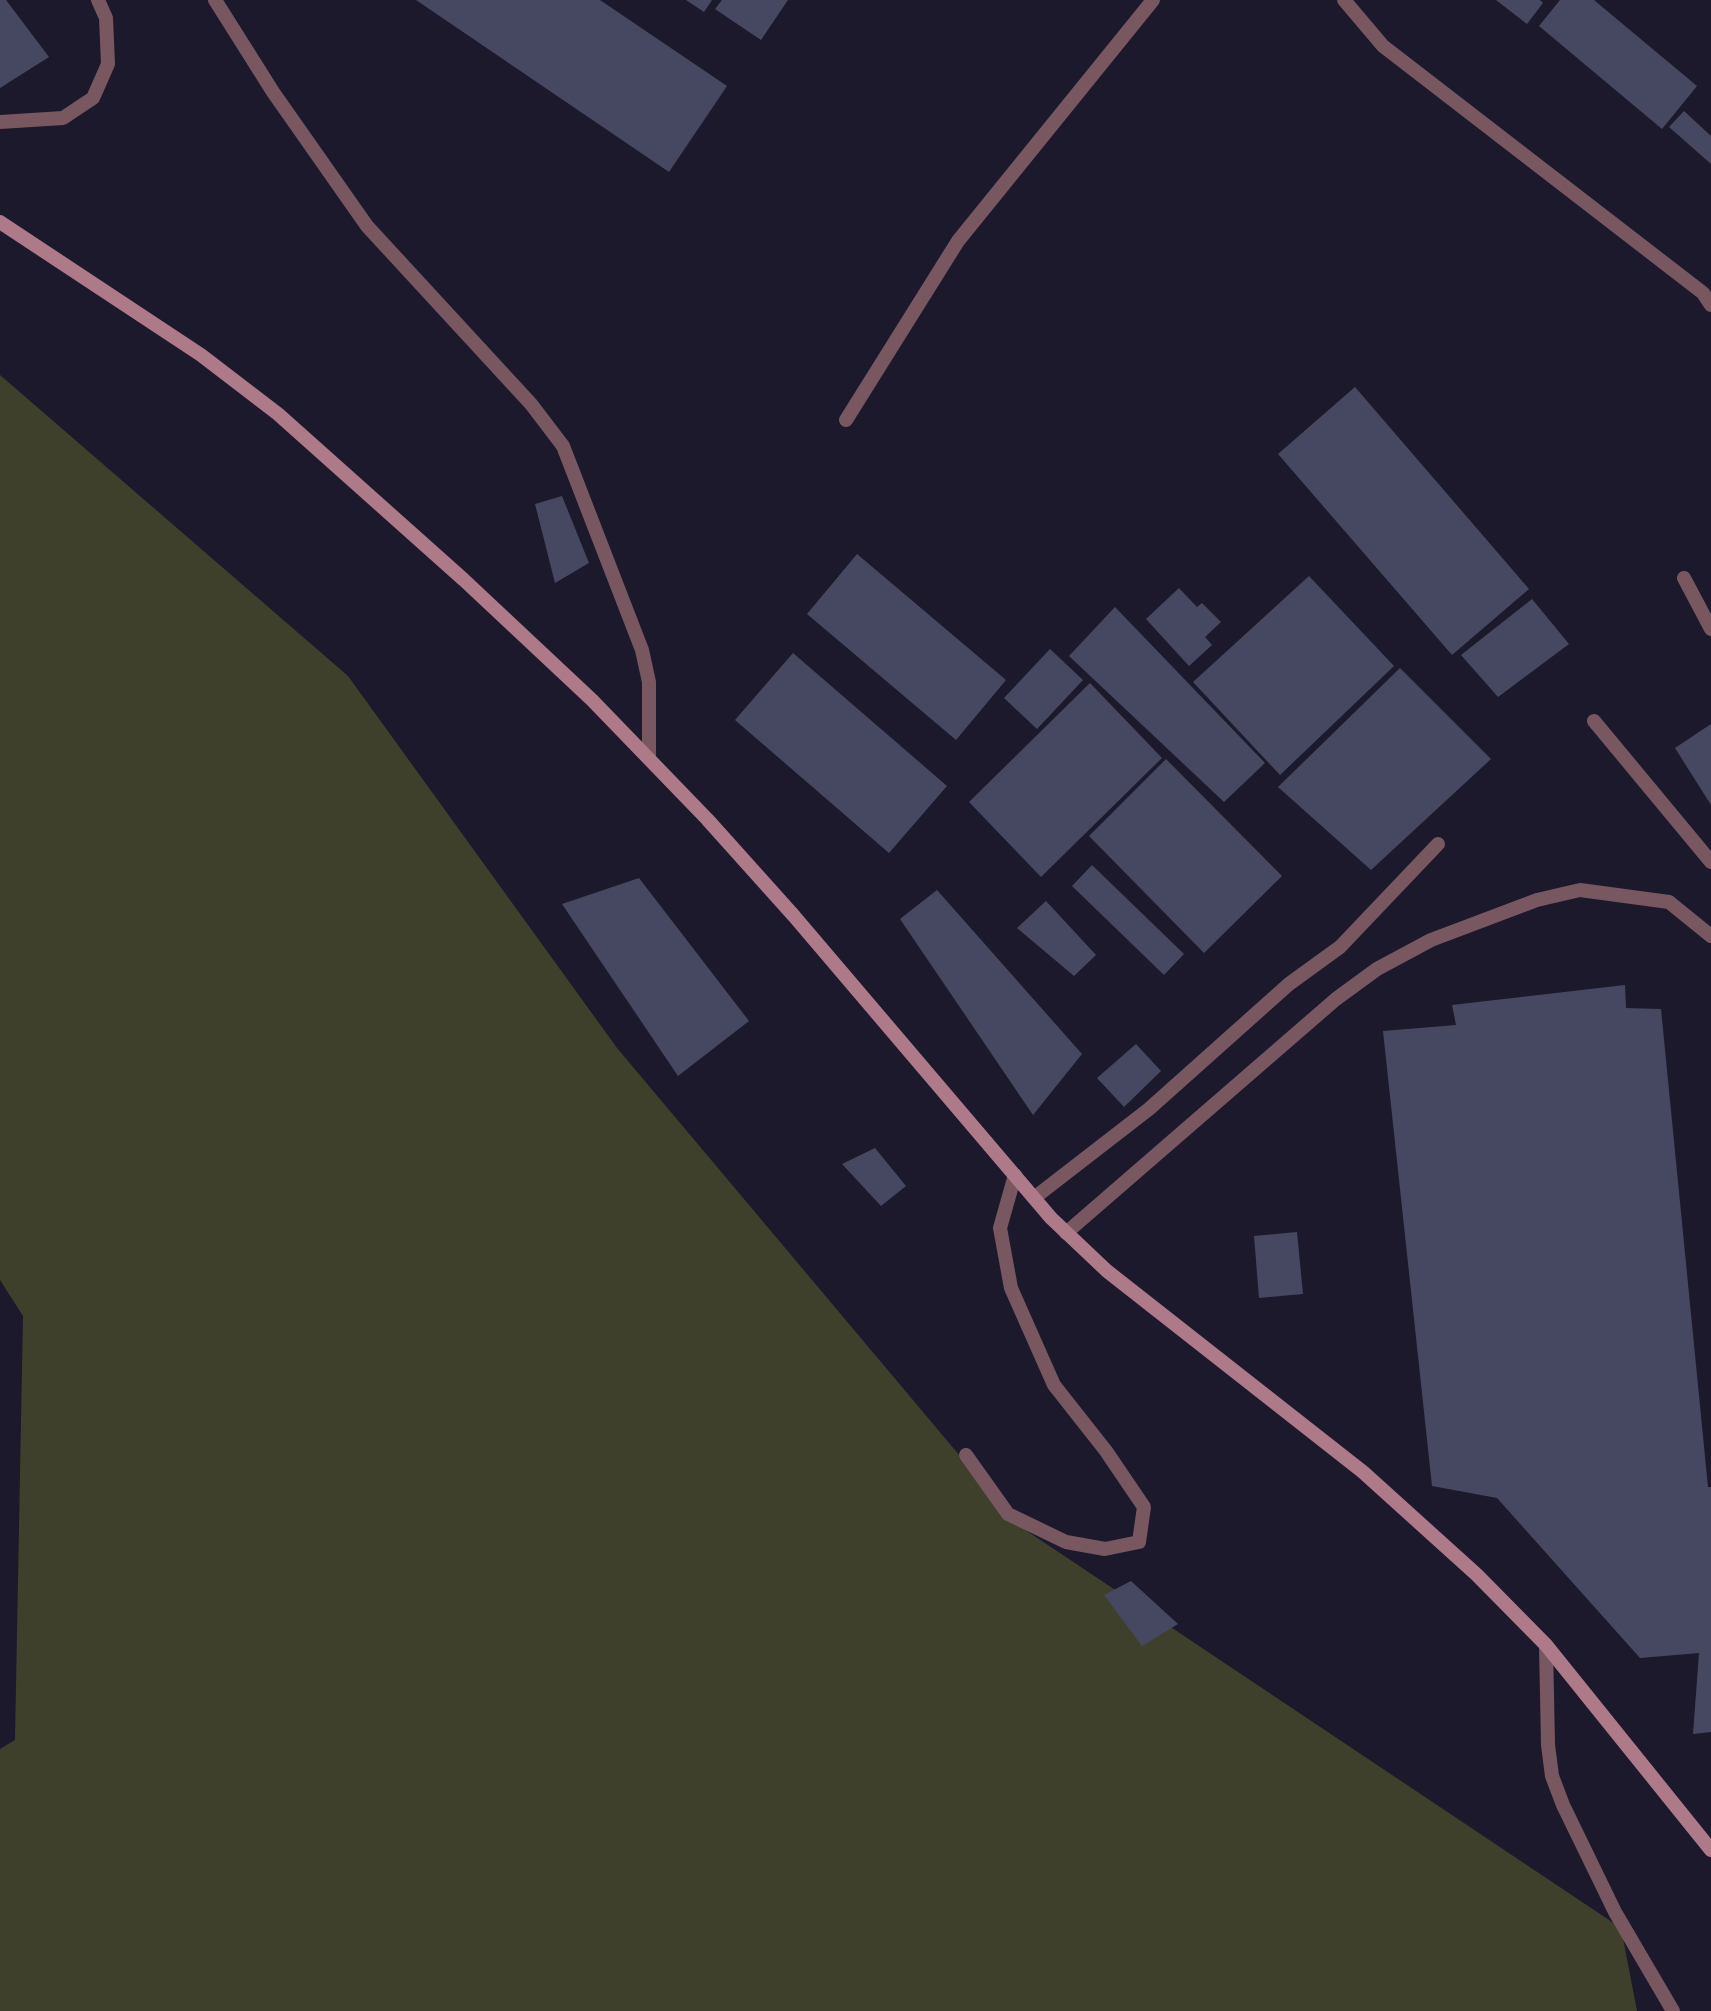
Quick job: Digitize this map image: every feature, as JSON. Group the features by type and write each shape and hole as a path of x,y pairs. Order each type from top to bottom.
{"main road":[{"path":"0,222 201,355 278,414 464,580 649,757 794,916 1066,1233 1116,1279 1363,1472 1477,1575 1546,1645 1711,1850"}],"street":[{"path":"0,122 63,118 93,98 108,64 106,18 98,0"},
{"path":"215,0 302,135 367,226 531,404 563,446 642,650 649,682 649,757"},
{"path":"846,420 958,241 1153,0"},
{"path":"1344,0 1383,46 1703,293 1711,305"},
{"path":"1684,578 1711,629"},
{"path":"1594,720 1711,862"},
{"path":"1034,1198 1149,1109 1289,984 1340,947 1438,844"},
{"path":"1066,1233 1336,999 1377,969 1431,940 1537,900 1580,890 1669,902 1711,936"},
{"path":"966,1455 1008,1514 1066,1542 1105,1549 1139,1542 1144,1507 1106,1451 1054,1385 1011,1288 1000,1228 1015,1175"},
{"path":"1546,1645 1548,1735 1552,1776 1600,1882 1673,2011"}],"green space":[{"path":"0,375 348,676 617,1048 1018,1525 1621,1928 1637,2011 0,2011 0,1749 15,1740 23,1316 0,1280"}],"building":[{"path":"0,0 6,0 49,57 0,88"},
{"path":"416,0 600,0 727,86 669,172"},
{"path":"686,0 712,0 704,12"},
{"path":"722,0 788,0 761,40 715,9"},
{"path":"1496,0 1540,0 1543,3 1527,24"},
{"path":"1560,0 1594,0 1697,86 1662,129 1539,26"},
{"path":"1684,111 1711,136 1711,164 1669,127"},
{"path":"1355,387 1529,589 1452,655 1278,454"},
{"path":"562,496 589,563 555,583 535,504"},
{"path":"857,554 1006,680 956,740 807,614"},
{"path":"1309,576 1394,666 1280,775 1193,682"},
{"path":"1179,588 1197,607 1202,603 1221,622 1205,637 1212,645 1189,666 1146,619"},
{"path":"1532,599 1569,644 1498,697 1461,655"},
{"path":"1115,607 1265,763 1224,802 1069,656"},
{"path":"1050,649 1083,680 1037,729 1004,698"},
{"path":"793,653 947,786 889,853 735,720"},
{"path":"1400,668 1491,759 1371,870 1278,787"},
{"path":"1090,683 1162,758 1041,877 969,802"},
{"path":"1711,724 1711,805 1675,748"},
{"path":"1166,759 1282,876 1204,953 1089,836"},
{"path":"1092,865 1184,954 1164,975 1072,886"},
{"path":"639,878 749,1021 678,1076 562,904"},
{"path":"937,890 1082,1054 1033,1115 900,919"},
{"path":"1046,901 1096,955 1074,976 1017,928"},
{"path":"1625,985 1626,1008 1661,1009 1708,1487 1711,1487 1711,1732 1693,1734 1699,1653 1640,1658 1497,1498 1432,1486 1383,1031 1456,1025 1452,1005"},
{"path":"1136,1044 1161,1071 1124,1107 1097,1078"},
{"path":"875,1148 906,1186 881,1206 842,1164"},
{"path":"1297,1232 1303,1294 1259,1298 1254,1236"},
{"path":"1131,1581 1178,1624 1142,1646 1104,1595"}]}
